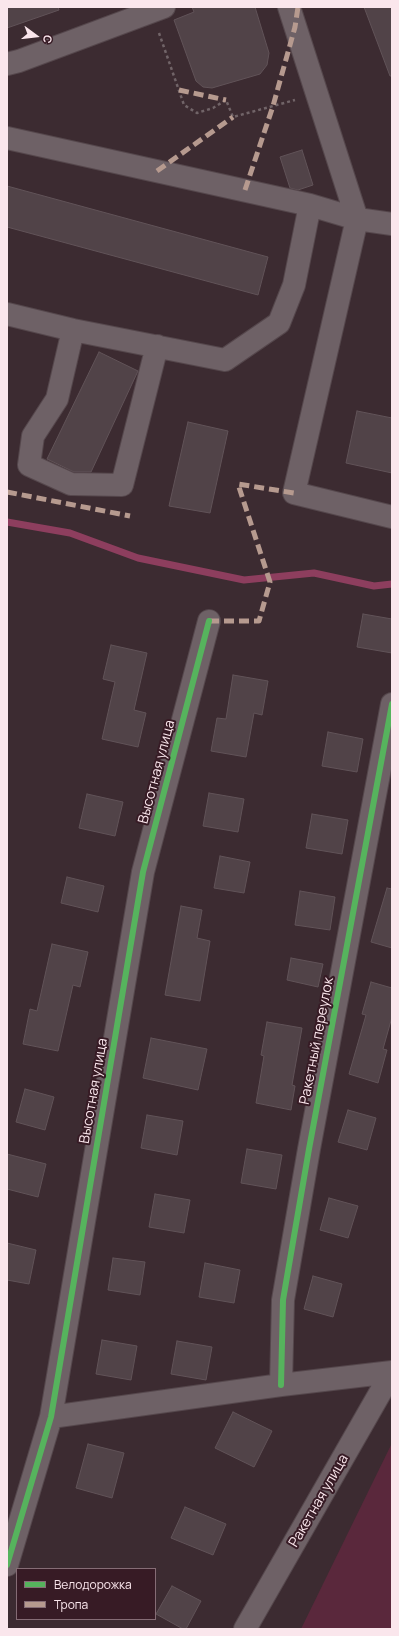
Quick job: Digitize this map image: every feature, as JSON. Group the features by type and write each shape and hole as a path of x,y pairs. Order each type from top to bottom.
{"street":[{"path":"289,7 357,219 294,493 392,517"},
{"path":"7,64 19,61 158,10"},
{"path":"7,138 310,205 357,219 392,224"},
{"path":"7,314 73,330 225,360 279,323 294,285 310,205"},
{"path":"73,330 57,399 33,436 29,465 71,484 122,485 157,346"},
{"name":"Высотная улица","path":"7,1565 51,1417 143,872 209,621"},
{"name":"Ракетный переулок","path":"281,1385 283,1300 308,1149 392,704"},
{"path":"51,1417 281,1385 392,1372"},
{"name":"Ракетная улица","path":"245,1629 392,1372"}],"path":[{"path":"158,10 184,105 197,113 213,108 226,100 233,117 317,94"}],"shaded area":[{"path":"392,1443 392,1629 301,1629"}],"building":[{"path":"7,7 58,7 59,10 7,28"},
{"path":"192,7 255,7 269,53 267,65 260,74 212,88 203,87 196,81 174,20 194,12"},
{"path":"364,7 392,7 392,76 390,76"},
{"path":"302,150 313,185 298,190 290,188 280,157"},
{"path":"7,186 268,257 258,295 7,227"},
{"path":"99,352 138,371 91,472 74,472 47,459"},
{"path":"357,411 392,418 392,473 346,463"},
{"path":"188,422 228,431 210,513 169,506"},
{"path":"363,614 392,619 392,653 357,647"},
{"path":"111,645 147,653 134,710 146,713 138,747 102,739 115,682 103,679"},
{"path":"233,675 268,681 262,715 254,713 246,757 211,751 217,718 226,719"},
{"path":"328,732 363,739 357,772 322,766"},
{"path":"209,793 244,799 238,832 203,826"},
{"path":"87,794 123,802 115,836 79,828"},
{"path":"312,814 348,820 342,854 306,848"},
{"path":"220,856 250,862 244,893 214,888"},
{"path":"67,877 104,886 98,912 61,903"},
{"path":"387,888 392,889 392,948 371,942"},
{"path":"300,891 335,897 330,930 295,925"},
{"path":"181,906 202,910 197,938 210,941 200,1001 165,995"},
{"path":"52,944 88,952 80,987 73,985 58,1051 23,1044 30,1009 37,1011"},
{"path":"291,958 323,964 318,987 287,980"},
{"path":"371,982 392,988 392,1017 383,1049 387,1050 378,1083 349,1074 366,1015 362,1014"},
{"path":"267,1022 302,1028 292,1085 295,1086 291,1110 256,1103 264,1056 261,1055"},
{"path":"151,1038 207,1049 198,1090 143,1078"},
{"path":"25,1089 54,1097 45,1130 16,1122"},
{"path":"348,1110 376,1118 367,1150 338,1142"},
{"path":"147,1115 183,1121 177,1155 141,1148"},
{"path":"247,1149 282,1155 276,1189 241,1183"},
{"path":"7,1154 46,1164 38,1197 7,1189"},
{"path":"155,1194 190,1200 184,1233 149,1227"},
{"path":"329,1198 358,1206 348,1238 320,1230"},
{"path":"7,1243 36,1250 29,1284 7,1280"},
{"path":"113,1258 145,1262 140,1295 108,1290"},
{"path":"205,1263 240,1270 234,1303 199,1297"},
{"path":"313,1276 342,1284 333,1317 304,1309"},
{"path":"102,1340 137,1346 131,1380 96,1374"},
{"path":"177,1341 212,1347 206,1380 171,1374"},
{"path":"233,1412 272,1431 254,1467 215,1448"},
{"path":"88,1444 124,1453 112,1498 76,1488"},
{"path":"185,1507 226,1524 213,1555 171,1538"},
{"path":"172,1586 201,1601 186,1629 183,1629 156,1614"}],"waterway":[{"path":"7,522 70,533 138,558 244,580 314,573 374,586 392,584"}],"marked path":[{"path":"245,190 273,106 295,27 298,7"},
{"path":"179,90 226,100"},
{"path":"157,171 233,117"},
{"path":"209,621 259,621 270,582 238,484 294,493"},
{"path":"7,492 130,516"}],"cycle path":[{"path":"7,1565 51,1417 143,872 209,621"},
{"path":"281,1385 283,1300 309,1149 392,704"}]}
